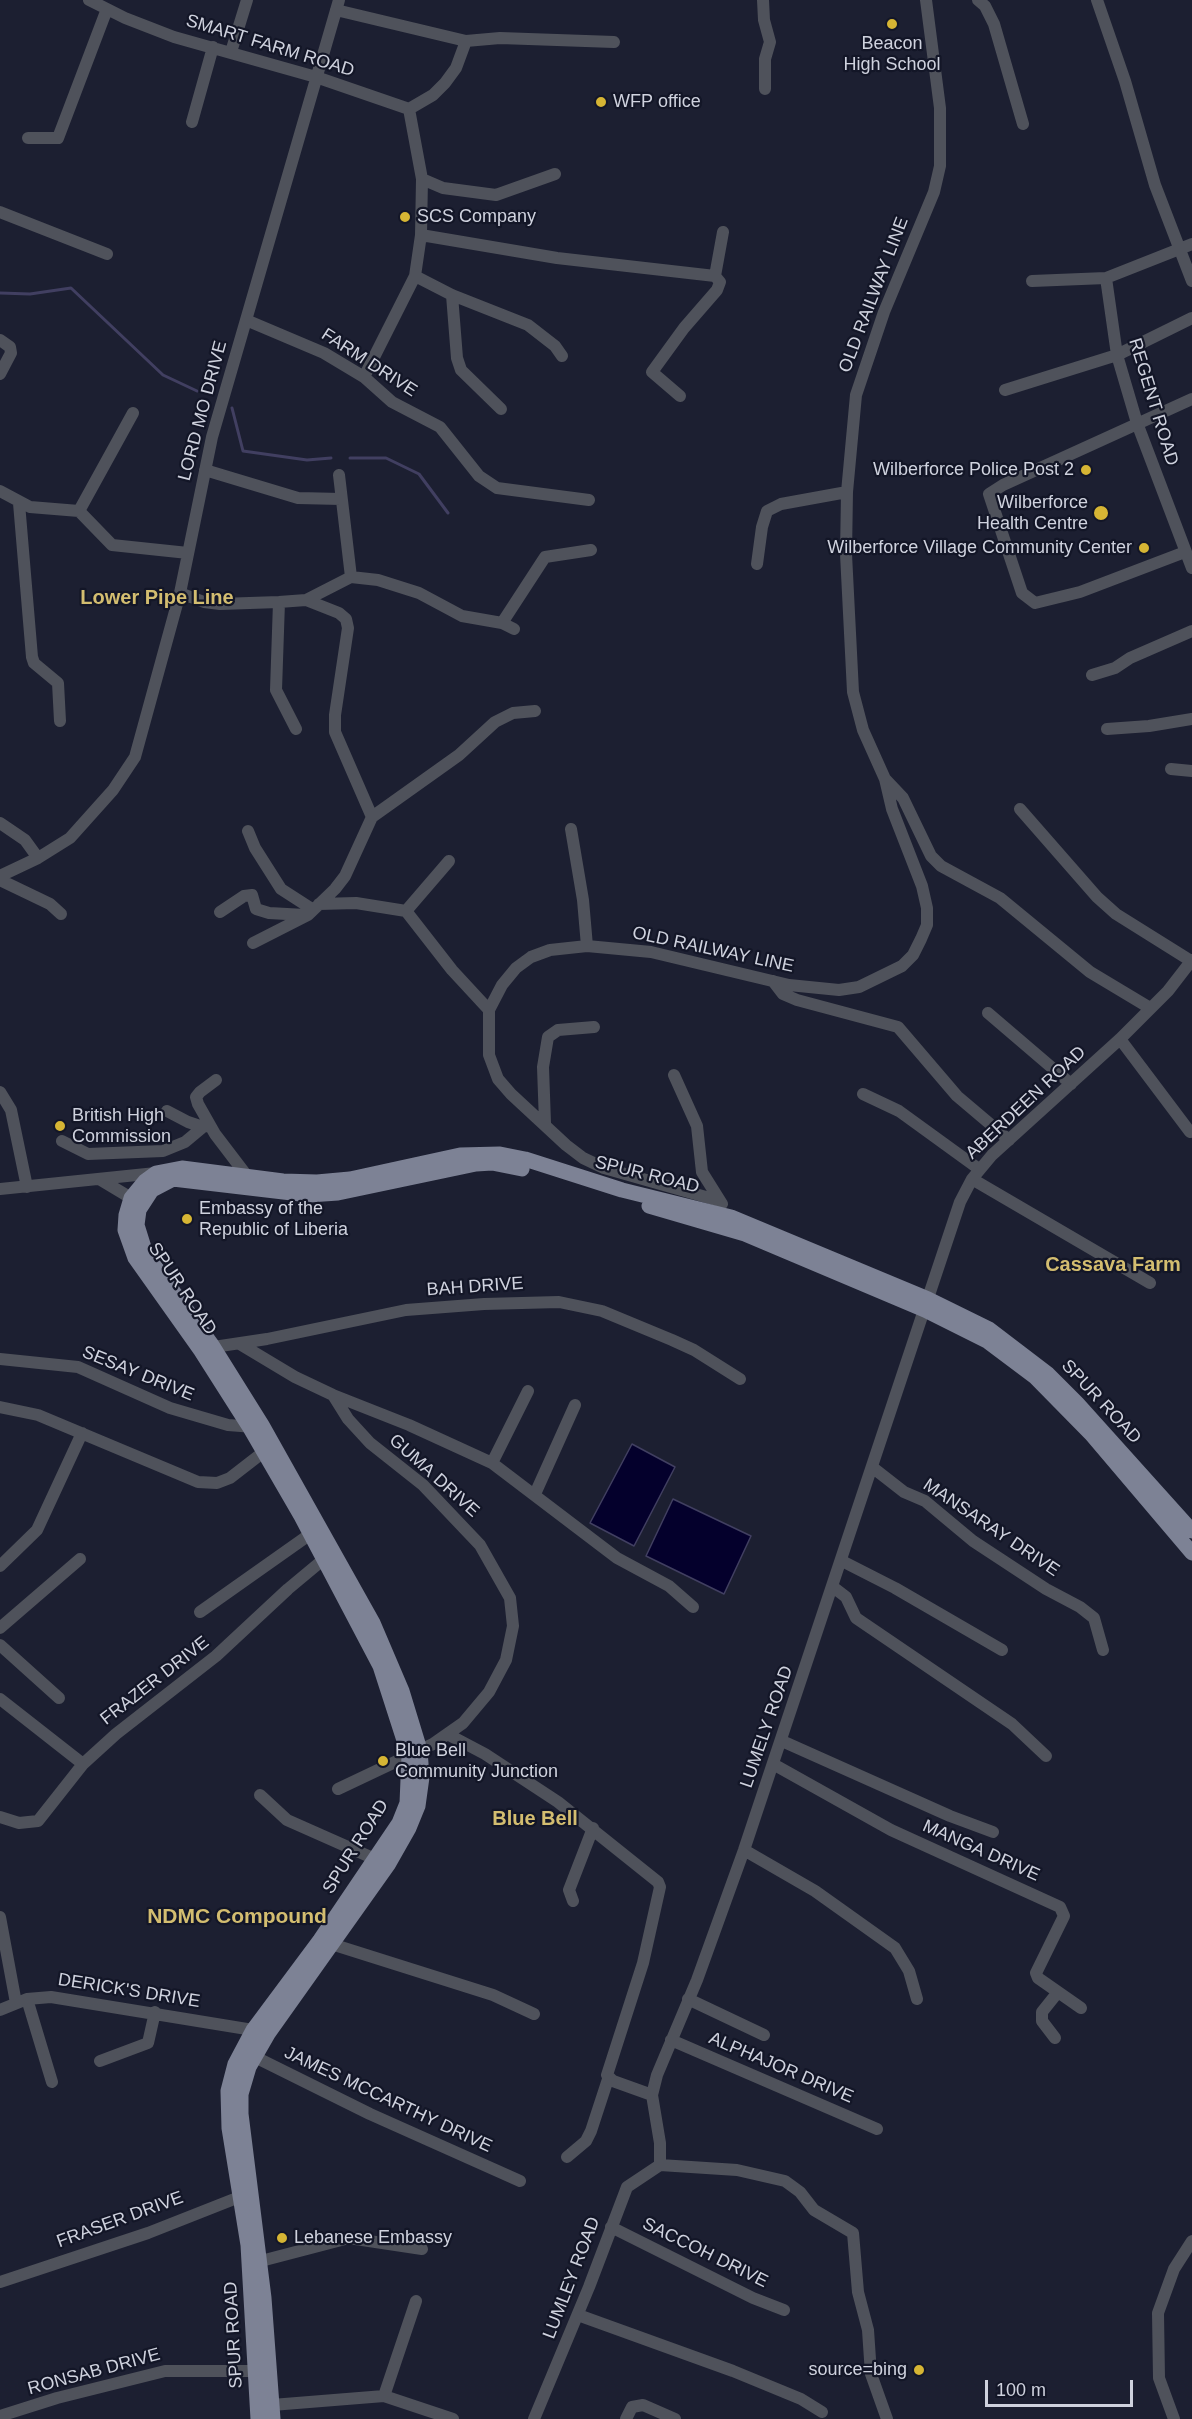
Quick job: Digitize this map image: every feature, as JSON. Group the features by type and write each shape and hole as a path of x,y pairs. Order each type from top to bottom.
{"main road":[{"name":"SPUR ROAD","path":"156,1173 182,1168 283,1181 350,1179 500,1154 525,1159 622,1190 731,1217 927,1305 1011,1357 1096,1431 1192,1531"},
{"name":"SPUR ROAD","path":"179,1311 146,1254 137,1225 139,1210 145,1199 161,1183 173,1179 190,1179 279,1193 338,1193 462,1161 511,1166 602,1195 724,1227 927,1305"},
{"path":"131,1198 140,1186 156,1173"},
{"name":"SPUR ROAD","path":"131,1198 126,1222 129,1244 135,1258 206,1348 256,1426 368,1626 402,1690 422,1777 418,1806 409,1828 388,1864 253,2030 241,2094 241,2114 246,2194 254,2244 263,2371 273,2412"},
{"name":"SPUR ROAD","path":"1096,1431 1192,1553"},
{"name":"SPUR ROAD","path":"305,1514 309,1535 329,1556"},
{"name":"SPUR ROAD","path":"248,2054 325,1942 399,1823 406,1803 415,1753"},
{"name":"SPUR ROAD","path":"254,2244 261,2261 263,2371 258,2419"}],"street":[{"name":"SMART FARM ROAD","path":"89,0 147,27 316,77 409,110"},
{"path":"231,52 247,0"},
{"path":"763,0 764,20 770,42 765,59 765,89"},
{"name":"OLD RAILWAY LINE","path":"720,1201 604,1168 583,1158 511,1094 498,1079 489,1055 489,1010 502,985 531,957 550,950 587,946 651,952 773,981 838,990 859,987 902,966 913,955 927,925 927,908 922,886 892,809 885,779 863,730 853,692 846,554 847,492 856,395 863,369 934,192 940,166 940,108 926,0"},
{"path":"978,0 985,6 994,24 1023,124"},
{"path":"1097,0 1125,81 1155,184 1186,247 1192,281"},
{"path":"337,5 466,41 500,38 614,42"},
{"name":"LORD MO DRIVE","path":"38,858 70,838 85,825 126,774 135,757 180,593 205,470 337,5"},
{"path":"28,138 58,138 107,9"},
{"path":"364,377 415,276 421,235 422,179 409,110 433,95 446,82 456,68 466,41"},
{"path":"192,122 213,47"},
{"path":"422,179 443,188 496,195 555,174"},
{"path":"0,212 107,254"},
{"path":"715,276 723,232"},
{"path":"421,235 557,258 715,276 720,282 717,290 684,328 652,372 680,396"},
{"path":"1032,281 1106,278 1186,247"},
{"path":"415,276 452,295 528,326 555,346 562,356"},
{"name":"REGENT ROAD","path":"1106,278 1117,355 1137,423 1189,560"},
{"path":"452,295 455,339 461,370 501,409"},
{"path":"1005,390 1117,355 1192,318"},
{"name":"FARM DRIVE","path":"246,320 298,339 364,377 392,402 440,427 484,481 509,491 589,500"},
{"path":"0,340 10,346 11,353 0,374"},
{"path":"1189,560 1043,603 1028,600 1023,593 989,494 1003,484 1192,399"},
{"path":"79,510 133,413"},
{"path":"205,470 291,496 341,499"},
{"path":"339,475 351,577"},
{"path":"0,491 19,504 41,509 79,510 112,545 188,553"},
{"path":"757,564 762,527 767,512 781,504 847,492"},
{"path":"19,504 32,657 34,663 58,684 60,721"},
{"path":"180,593 204,602 220,604 306,600 351,577 398,584 462,616 508,626 545,557 591,550"},
{"path":"306,600 339,613 346,619 348,628 335,715 335,732 372,817"},
{"path":"279,602 276,690 296,729"},
{"path":"1092,675 1115,668 1192,631"},
{"path":"253,943 313,909 335,890 345,876 372,817 459,755 495,722 513,713 535,711"},
{"path":"1107,729 1149,726 1192,719"},
{"path":"1171,769 1192,771"},
{"name":"OLD RAILWAY LINE","path":"885,779 903,798 931,856 941,866 1000,898 1090,972 1150,1008"},
{"path":"1020,809 1097,897 1116,914 1192,961"},
{"path":"0,823 25,840 38,858 0,878"},
{"path":"571,829 583,900 587,946"},
{"path":"248,831 255,848 281,889 313,909"},
{"path":"406,911 449,861"},
{"path":"0,878 50,904 61,914"},
{"path":"220,912 244,896 252,895 256,909 269,913 356,903 406,911 452,970 489,1010"},
{"name":"ABERDEEN ROAD","path":"927,1305 949,1232 976,1174 1009,1140 1120,1039 1192,961"},
{"path":"773,981 783,994 797,1000 898,1028 957,1096 1009,1140"},
{"path":"988,1013 1071,1084"},
{"path":"545,1123 543,1066 548,1037 558,1030 594,1028"},
{"path":"1120,1039 1190,1132"},
{"path":"674,1075 697,1126 702,1172 731,1217"},
{"path":"216,1080 196,1097 206,1126 247,1176"},
{"path":"0,1092 11,1110 27,1187"},
{"path":"863,1095 899,1111 976,1174 1150,1283"},
{"path":"167,1110 206,1126"},
{"path":"62,1141 88,1154 163,1150 184,1142 206,1126"},
{"path":"0,1189 156,1173"},
{"path":"101,1180 131,1198"},
{"name":"BAH DRIVE","path":"206,1348 240,1344 406,1310 538,1301 559,1302 602,1311 680,1343 740,1379"},
{"name":"LUMELY ROAD","path":"660,2164 660,2143 652,2095 744,1850 782,1741 927,1305"},
{"path":"240,1344 295,1377 333,1395 418,1429 492,1463 617,1558 669,1586 693,1607"},
{"name":"SESAY DRIVE","path":"0,1359 78,1367 170,1408 203,1419 256,1426"},
{"path":"492,1463 528,1391"},
{"name":"GUMA DRIVE","path":"333,1395 348,1419 370,1443 423,1485 464,1525 492,1563 510,1598 513,1626 506,1660 489,1692 463,1723 449,1735 415,1753 338,1789"},
{"path":"535,1494 575,1406"},
{"path":"0,1407 38,1415 198,1482 217,1483 230,1478 268,1448"},
{"path":"0,1566 37,1530 82,1433"},
{"name":"MANSARAY DRIVE","path":"872,1467 904,1492 925,1501 981,1546 1094,1618 1103,1650"},
{"path":"200,1612 309,1535"},
{"name":"FRAZER DRIVE","path":"0,1817 19,1823 38,1821 83,1764 116,1734 216,1656 329,1556"},
{"path":"0,1628 80,1559"},
{"path":"842,1561 895,1588 1002,1650"},
{"path":"833,1587 846,1597 856,1618 871,1630 1012,1724 1046,1756"},
{"path":"0,1645 59,1698"},
{"path":"0,1699 83,1764"},
{"path":"449,1735 485,1754 593,1828 654,1876 660,1887 643,1963 608,2068 608,2079 591,2131 586,2141 567,2157"},
{"path":"782,1741 950,1816 993,1832"},
{"name":"MANGA DRIVE","path":"773,1764 911,1840 1060,1906 1064,1916 1036,1973 1081,2008"},
{"path":"260,1795 287,1820 375,1859"},
{"path":"573,1901 569,1890 593,1828"},
{"path":"744,1850 815,1892 895,1948 909,1971 916,1999"},
{"path":"0,1917 22,2001 52,2082"},
{"path":"325,1942 493,1995 534,2014"},
{"path":"1054,2038 1042,2021 1042,2012 1058,1992"},
{"name":"DERICK'S DRIVE","path":"0,2010 22,2001 51,1997 155,2012 253,2030"},
{"path":"688,1999 764,2035"},
{"path":"100,2061 148,2043 155,2012"},
{"name":"ALPHAJOR DRIVE","path":"671,2040 878,2129"},
{"name":"JAMES MCCARTHY DRIVE","path":"248,2054 370,2114 520,2181"},
{"path":"608,2079 652,2095"},
{"path":"660,2164 737,2170 785,2181 800,2192 814,2210 853,2233 858,2292 868,2330 871,2374 887,2419"},
{"name":"LUMLEY ROAD","path":"534,2419 578,2315 627,2187 660,2164"},
{"name":"FRASER DRIVE","path":"0,2282 148,2233 246,2194"},
{"name":"SACCOH DRIVE","path":"611,2227 753,2298 784,2310"},
{"path":"261,2261 349,2238 422,2248"},
{"path":"1174,2419 1159,2378 1158,2313 1174,2269 1192,2241"},
{"path":"384,2397 416,2301"},
{"path":"578,2315 733,2371 801,2399 822,2412"},
{"name":"RONSAB DRIVE","path":"0,2416 57,2398 165,2371 263,2371"},
{"path":"273,2412 384,2397 453,2419"},
{"path":"626,2419 633,2407 643,2405 675,2419"}],"shaded area":[{"path":"632,1444 675,1467 634,1546 590,1523"},
{"path":"673,1499 751,1536 724,1594 646,1556"}],"waterway":[{"path":"0,293 30,294 71,288 163,375 197,391"},
{"path":"232,408 243,451 307,460 331,458"},
{"path":"350,458 386,458 419,474 448,513"}],"place":[{"name":"Beacon High School","path":"892,24"},
{"name":"WFP office","path":"601,102"},
{"name":"SCS Company","path":"405,217"},
{"name":"Wilberforce Police Post 2","path":"1086,470"},
{"name":"Wilberforce Health Centre","path":"1101,513"},
{"name":"Wilberforce Village Community Center","path":"1144,548"},
{"name":"British High Commission","path":"60,1126"},
{"name":"Embassy of the Republic of Liberia","path":"187,1219"},
{"name":"Blue Bell Community Junction","path":"383,1761"},
{"name":"Lebanese Embassy","path":"282,2238"},
{"name":"source=bing","path":"919,2370"}],"district":[{"name":"Lower Pipe Line","path":"157,598"},
{"name":"Cassava Farm","path":"1113,1265"},
{"name":"Blue Bell","path":"535,1819"},
{"name":"NDMC Compound","path":"237,1917"}]}
